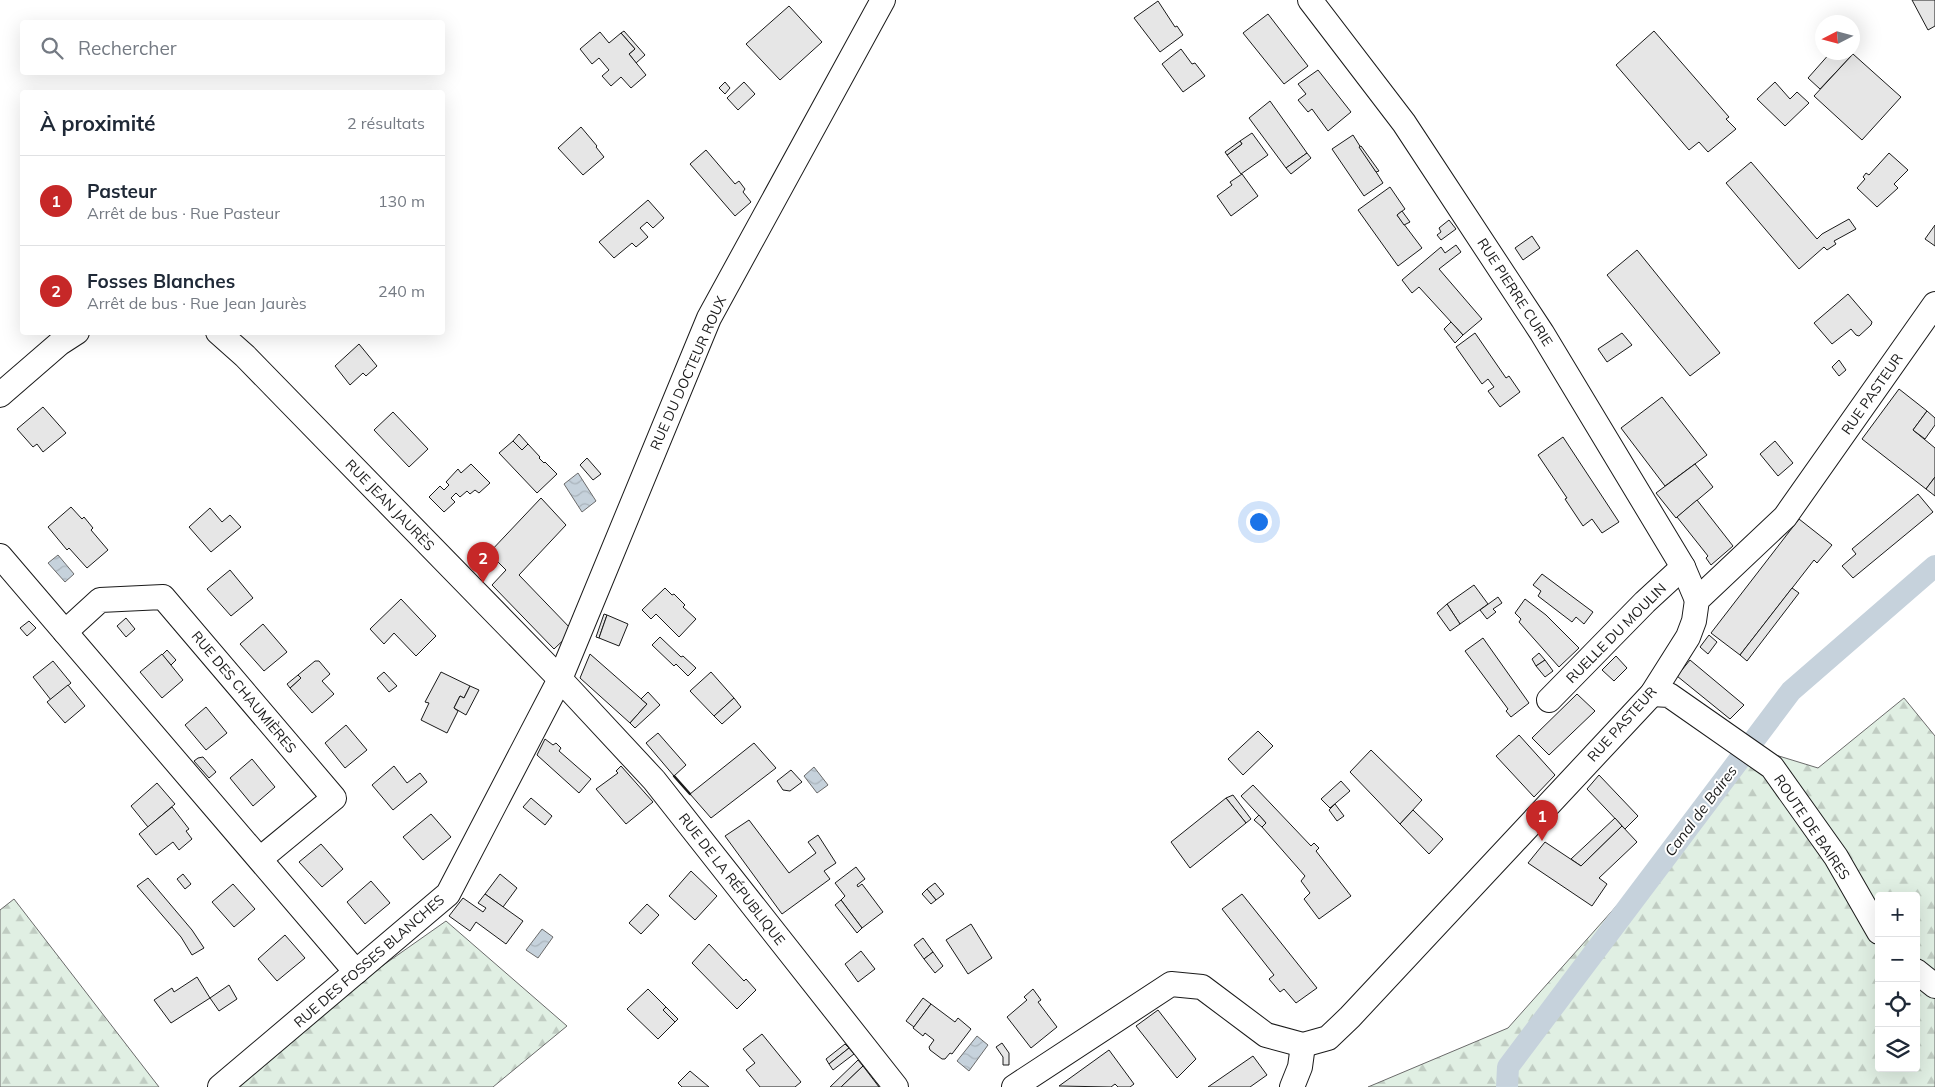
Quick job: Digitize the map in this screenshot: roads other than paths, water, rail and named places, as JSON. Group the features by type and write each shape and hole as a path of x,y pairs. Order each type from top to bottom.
{"street":[{"name":"RUE DU DOCTEUR ROUX","path":"560,678 709,318 883,0"},
{"name":"RUE PIERRE CURIE","path":"1310,0 1404,123 1542,333 1683,567 1697,600"},
{"name":"RUE PASTEUR","path":"1303,1045 1328,1038 1350,1018 1652,694 1688,637 1694,621 1697,600 1786,517 1935,304"},
{"path":"0,395 60,343 73,335"},
{"name":"RUE JEAN JAURÈS","path":"221,335 245,356 560,678"},
{"path":"0,556 356,972"},
{"name":"RUELLE DU MOULIN","path":"1549,700 1645,602 1683,567"},
{"name":"RUE DES CHAUMIÈRES","path":"65,632 100,600 163,597 334,798 260,859"},
{"name":"RUE DES FOSSES BLANCHES","path":"220,1087 448,894 560,678"},
{"name":"RUE DE LA RÉPUBLIQUE","path":"560,678 659,787 896,1087"},
{"name":"ROUTE DE BAIRES","path":"1652,694 1669,695 1772,767 1836,857 1875,925"},
{"path":"1920,975 1935,986"},
{"path":"1014,1087 1171,984 1202,987 1266,1035 1303,1045 1300,1067 1292,1087"}],"water":[{"path":"578,473 596,501 582,512 564,484"},
{"path":"58,555 74,574 65,582 48,563"},
{"path":"814,767 828,785 817,793 804,776"},
{"path":"542,929 553,937 538,958 526,950"},
{"path":"977,1036 988,1045 969,1071 957,1061"}],"waterway":[{"name":"Canal de Baires","path":"1507,1087 1508,1067 1791,691 1935,566"}],"place":[{"name":"Fosses Blanches","path":"483,583"},
{"name":"Pasteur","path":"1542,841"}]}
